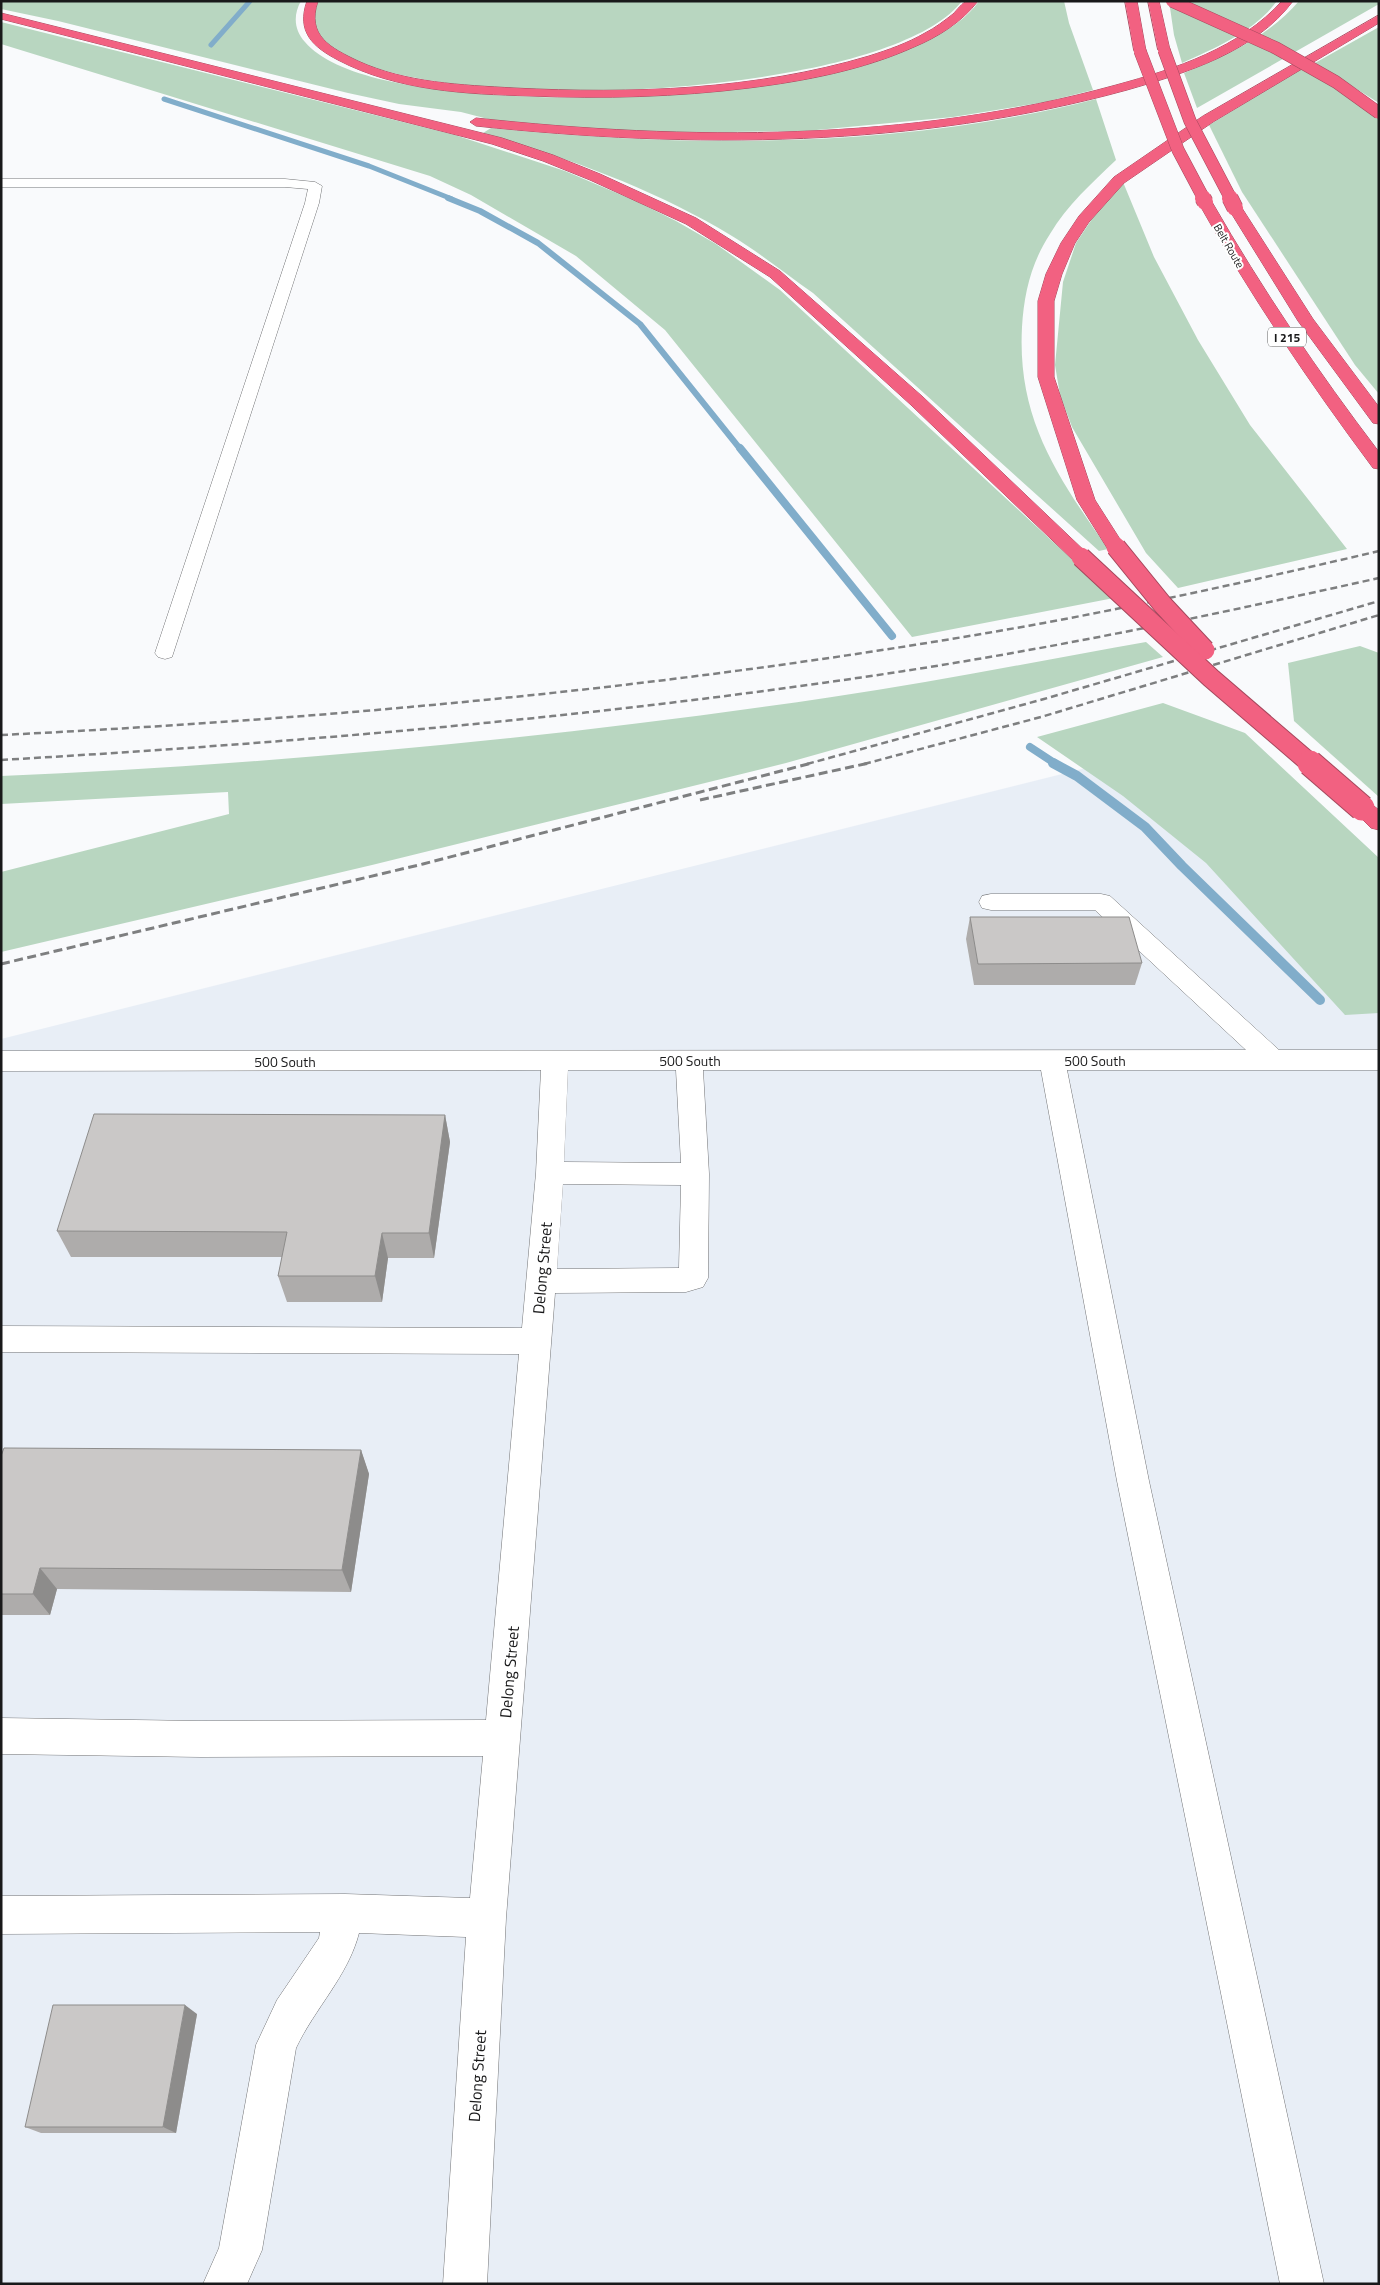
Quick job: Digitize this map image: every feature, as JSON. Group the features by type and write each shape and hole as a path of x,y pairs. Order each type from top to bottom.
{"highway":[{"path":"313,1 308,13 308,25 322,46 364,68 416,82 490,90 572,94 645,94 719,88 785,79 859,62 925,38 946,24 973,1"},
{"name":"Belt Route","path":"1131,1 1140,51 1174,140 1205,202 1236,258 1276,321 1326,394 1379,464"},
{"name":"Belt Route","path":"1153,1 1164,50 1190,121 1234,208 1306,321 1379,419"},
{"path":"1172,1 1276,48 1336,82 1379,113"},
{"path":"320,96 460,120 577,132 703,137 788,135 892,128 1008,113 1085,97 1137,83 1182,68 1235,44 1270,20 1288,1"},
{"path":"1,16 497,142 548,158 691,221 775,274 917,401 1211,678 1370,816"},
{"path":"1370,816 1222,668 1163,605 1116,547 1086,500 1046,377 1046,301 1054,274 1068,243 1084,219 1119,180 1208,119 1379,18"}],"street":[{"path":"1,183 285,183 316,186 165,653"},
{"path":"991,902 1101,902 1273,1060"},
{"name":"Delong Street","path":"465,2284 487,1918 550,1173 555,1060"},
{"path":"540,1281 686,1280 694,1278 695,1174 689,1060"},
{"path":"1052,1060 1133,1481 1302,2284"},
{"name":"500 South","path":"1,1061 1379,1060"},
{"path":"550,1173 695,1174"},
{"path":"1,1339 536,1341"},
{"path":"1,1736 201,1739 503,1738"},
{"path":"1,1915 345,1913 487,1918"},
{"path":"225,2284 240,2250 276,2045 290,2014 336,1947 345,1913"}],"shaded area":[{"path":"1146,753 1379,968 1379,2284 1,2284 1,1039"}],"green space":[{"path":"1,1 301,1 298,6 296,22 301,37 335,64 381,79 438,90 564,98 677,95 795,79 833,70 920,42 947,30 959,22 979,1 1064,1 1069,23 1093,90 1045,102 953,117 806,131 664,133 535,125 488,119 461,112 399,104 348,93 58,21 1,9"},
{"path":"318,1 962,1 907,39 816,67 704,84 584,91 472,86 380,69 324,41"},
{"path":"1169,1 1277,1 1257,22 1234,38 1182,63 1174,35"},
{"path":"1299,1 1379,1 1379,4 1197,108 1184,73 1246,44 1274,25"},
{"path":"1,22 455,135 565,171 638,202 676,221 716,244 780,290 1114,598 912,637 665,330 576,256 471,195 430,176 1,44"},
{"path":"1379,27 1379,103 1315,63"},
{"path":"1306,66 1379,118 1379,394 1355,365 1242,192 1209,125"},
{"path":"1096,99 1116,160 1064,213 1043,245 1033,267 1025,303 1022,327 1022,360 1026,391 1044,446 1057,472 1108,549 1099,551 813,293 753,249 702,219 642,190 548,153 483,133 491,128 566,135 642,139 795,140 947,127 1022,115"},
{"path":"1123,182 1154,257 1198,340 1250,425 1347,549 1178,588 1146,553 1072,427 1060,395 1055,365 1063,282 1076,243 1104,201"},
{"path":"1146,642 1163,657 786,763 372,865 1,952 1,872 229,814 228,792 1,804 1,776 314,757 625,725 871,691"},
{"path":"1360,646 1379,653 1379,797 1294,721 1288,663"},
{"path":"1163,703 1245,733 1379,858 1379,1013 1345,1015 1206,863 1123,796 1037,737"}],"building":[{"path":"970,917 1129,917 1142,963 978,964"},
{"path":"94,1114 445,1115 429,1233 382,1233 375,1276 278,1276 287,1232 57,1231"},
{"path":"4,1448 361,1450 342,1570 40,1568 33,1594 1,1594 1,1456"},
{"path":"53,2005 185,2005 163,2127 25,2127"}],"waterway":[{"path":"211,45 250,1"},
{"path":"164,99 369,166 452,199"},
{"path":"448,198 480,211 538,243 640,324 741,450"},
{"path":"740,448 892,636"},
{"path":"1030,747 1056,764"},
{"path":"1053,763 1077,776 1145,827 1182,866 1320,1000"}],"railway":[{"path":"1,735 132,728 394,708 524,696 785,664 915,645 1044,623 1212,589 1379,551"},
{"path":"1,760 218,746 434,728 757,692 929,667 1058,645 1379,578"},
{"path":"807,764 1044,699 1379,601"},
{"path":"864,764 1041,717 1379,615"},
{"path":"1,964 423,864 812,763"},
{"path":"700,800 869,763"}]}
